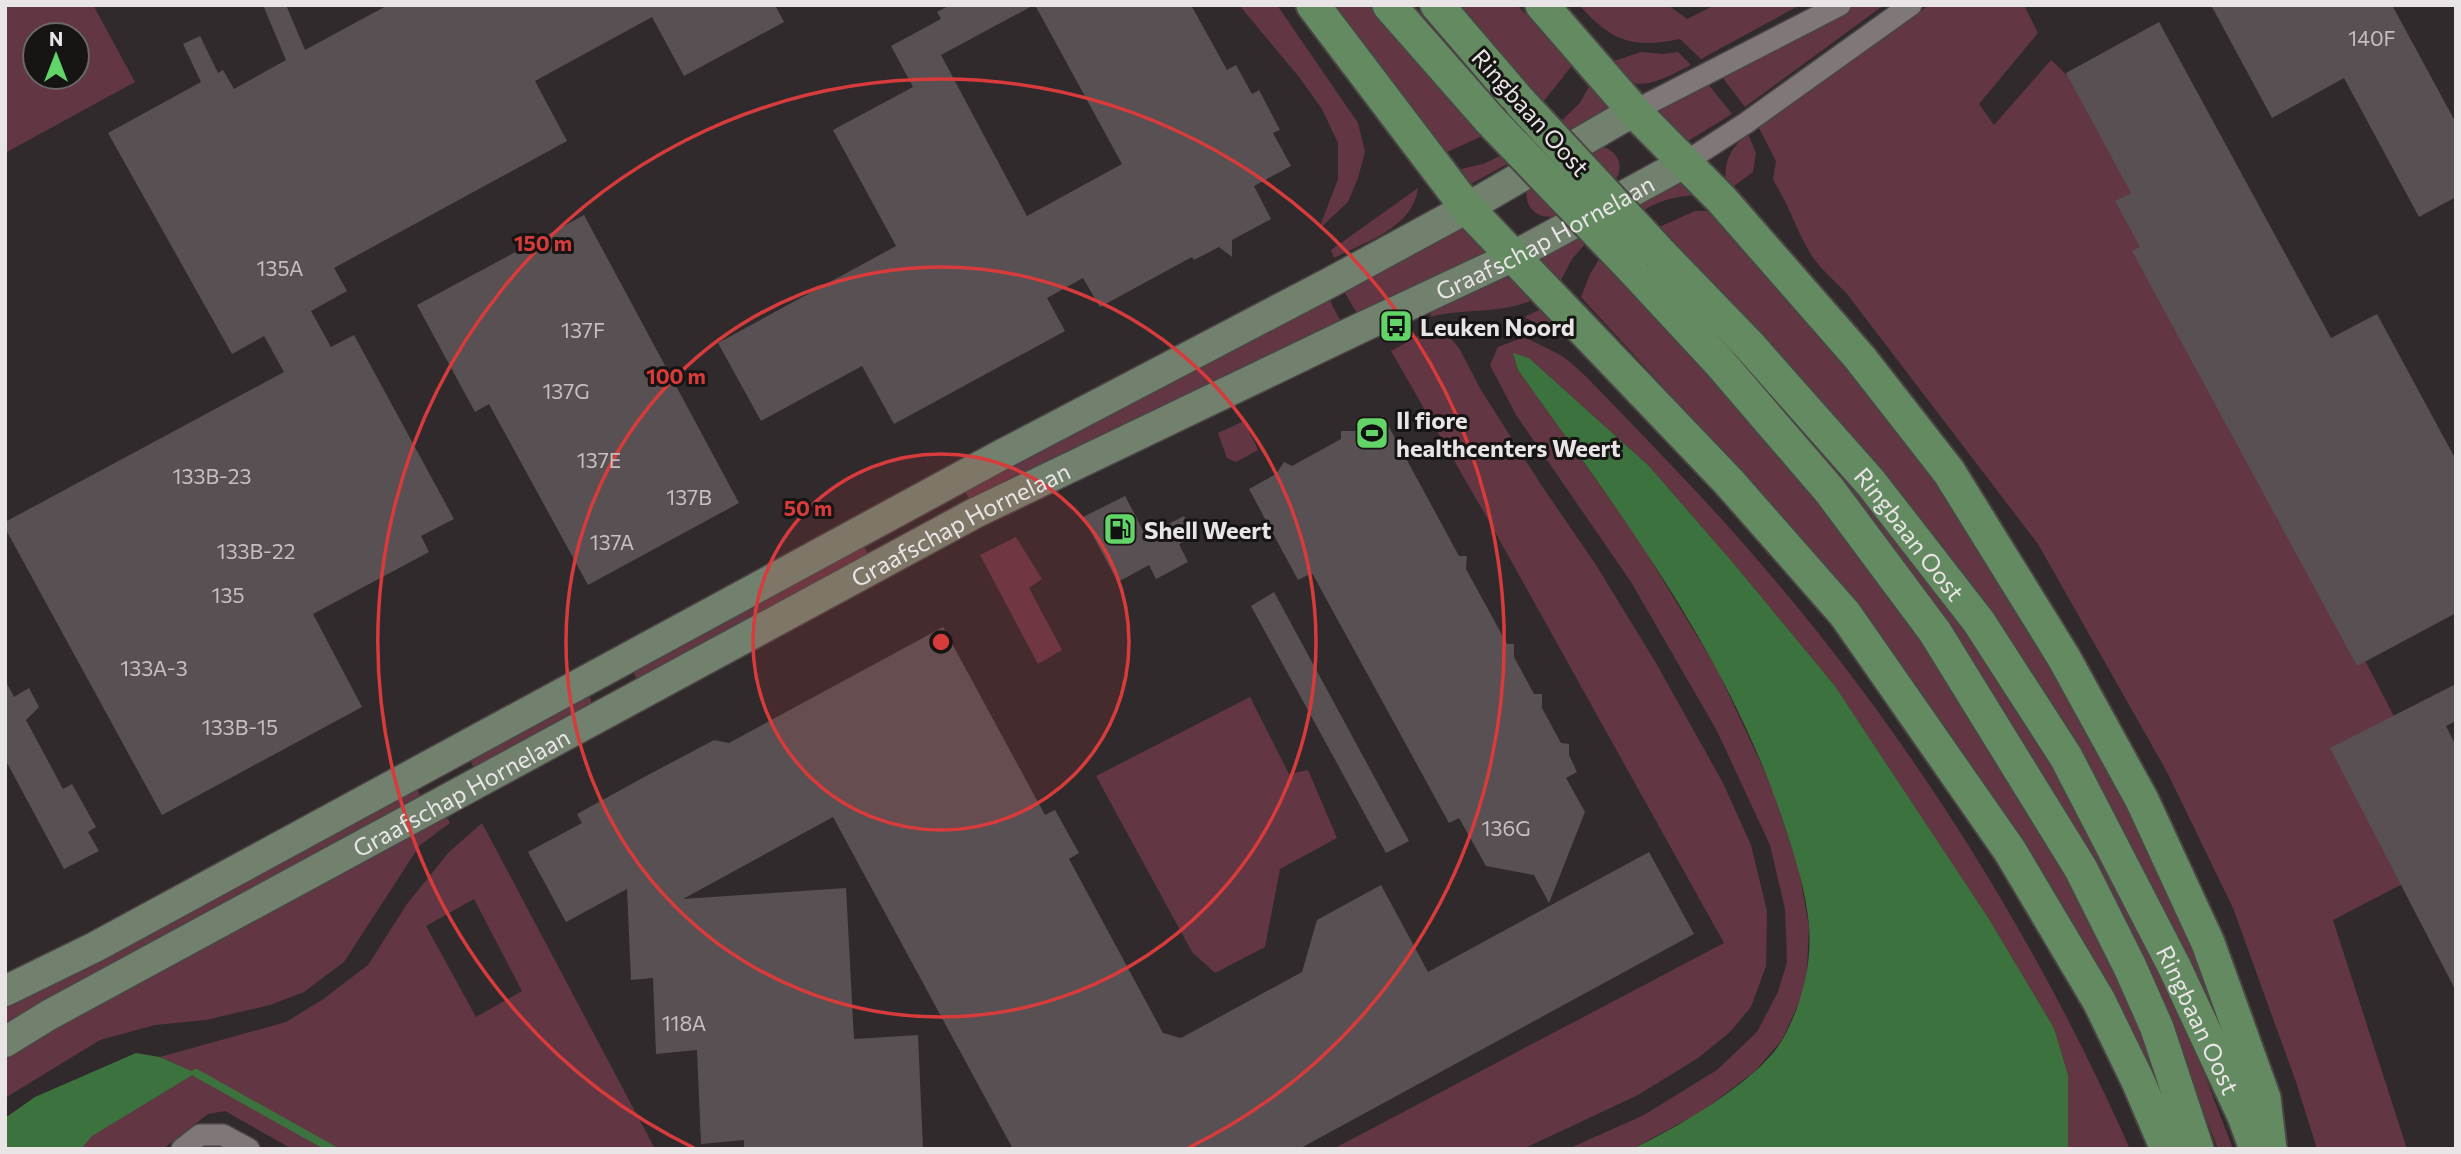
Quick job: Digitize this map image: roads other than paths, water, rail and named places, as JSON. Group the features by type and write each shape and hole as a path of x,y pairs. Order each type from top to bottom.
{"main road":[{"path":"1313,5 1466,208 1729,482 1844,614 2010,851 2099,1001 2167,1149"},
{"name":"Ringbaan Oost","path":"1390,5 1490,120 1720,363 1830,491 1935,632 2081,869 2157,1028 2197,1149"},
{"name":"Ringbaan Oost","path":"1437,5 1521,103 1749,345 1871,484 1979,622 2066,757 2174,966 2244,1115 2256,1149"},
{"path":"1542,5 1634,111 1721,199 1860,358 1949,472 2064,658 2142,800 2208,943 2264,1098 2270,1149"}],"street":[{"name":"Graafschap Hornelaan","path":"5,991 95,947 1001,455 1331,282 1634,111 1840,5"},
{"name":"Graafschap Hornelaan","path":"5,1042 49,1015 975,513 1512,257 1684,163 1912,5"},
{"path":"182,1149 200,1135 223,1135 249,1149"}],"waterway":[{"path":"196,1073 332,1149"}],"place":[{"name":"Leuken Noord","path":"1396,326"},
{"name":"Il fiore healthcenters Weert","path":"1372,433"},
{"name":"Shell Weert","path":"1120,529"}]}
